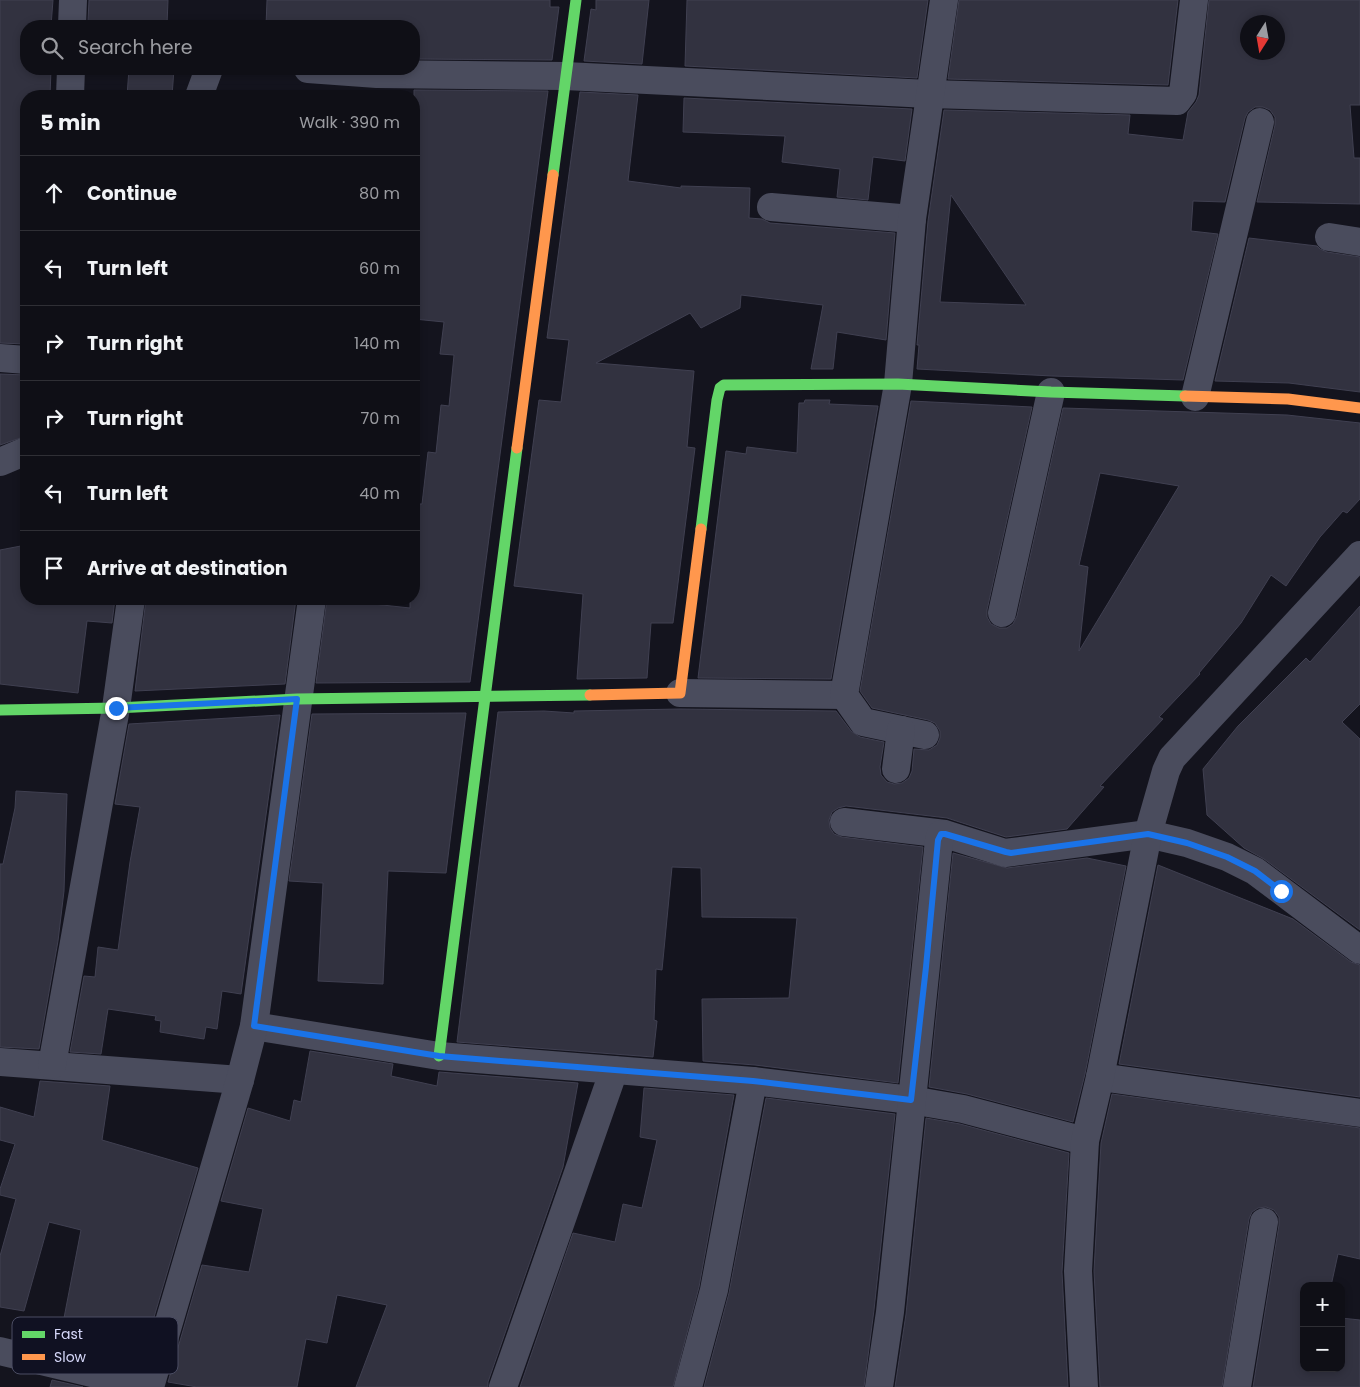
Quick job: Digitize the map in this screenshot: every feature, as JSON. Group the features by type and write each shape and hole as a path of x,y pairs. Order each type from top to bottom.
{"street":[{"path":"72,20 73,0"},
{"path":"439,1056 576,0"},
{"path":"896,769 913,732 863,722 844,695 898,384 912,219 944,0"},
{"path":"334,75 376,85 565,76 929,94 1177,101 1184,93 1194,0"},
{"path":"70,75 70,90"},
{"path":"201,90 207,75"},
{"path":"1195,397 1260,122"},
{"path":"771,207 912,219"},
{"path":"1329,237 1360,242"},
{"path":"0,358 20,360"},
{"path":"680,693 720,388 724,385 898,384 1052,392 1288,399 1360,408"},
{"path":"1002,613 1052,392"},
{"path":"0,462 20,454"},
{"path":"1084,1387 1078,1271 1085,1141 1100,1077 1148,834 1166,771 1172,758 1360,555"},
{"path":"52,1065 116,708 130,605"},
{"path":"171,1317 254,1026 311,605"},
{"path":"0,710 116,708 297,699 484,698 680,693 844,695"},
{"path":"844,822 945,834 1011,853 1148,834 1195,846 1227,857 1255,871 1360,950"},
{"path":"879,1387 890,1312 938,840 941,834"},
{"path":"254,1026 439,1056 753,1081 911,1100 963,1110 1085,1141"},
{"path":"0,1062 240,1080"},
{"path":"503,1387 614,1070"},
{"path":"1100,1077 1360,1112"},
{"path":"688,1387 714,1290 753,1081"},
{"path":"1237,1387 1264,1222"},
{"path":"96,1374 150,1387 154,1374"}],"building":[{"path":"0,0 53,0 51,20 20,20 20,75 51,75 50,90 20,90 20,344 0,343"},
{"path":"89,0 168,0 167,20 88,20"},
{"path":"267,0 550,0 550,7 559,7 552,60 420,59 420,20 266,20"},
{"path":"596,0 649,0 642,64 584,61 591,9 596,10"},
{"path":"687,0 928,0 917,78 685,66"},
{"path":"959,0 1178,0 1168,85 948,79"},
{"path":"1209,0 1360,0 1360,105 1350,105 1354,158 1360,158 1360,204 1257,202 1275,125 1275,117 1270,110 1263,107 1255,107 1248,112 1245,118 1225,202 1193,201 1191,231 1218,234 1183,380 917,369 919,345 917,345 928,221 944,110 1130,115 1128,134 1183,140 1188,112 1199,95","holes":["951,195 1026,305 940,302"]},
{"path":"129,75 174,75 172,90 127,90"},
{"path":"420,90 548,91 470,682 316,683 326,605 382,605 410,608 410,605 420,605 420,504 422,504 428,452 436,453 441,405 449,406 454,355 440,354 444,322 420,320"},
{"path":"580,92 638,95 628,181 681,188 681,186 750,188 749,218 762,219 770,223 895,233 886,340 837,332 833,369 811,369 823,305 741,295 740,308 701,328 690,313 596,363 694,371 687,447 695,448 673,623 651,623 647,678 577,679 583,594 514,586 539,400 561,402 569,340 547,338"},
{"path":"684,98 912,109 905,161 873,157 868,200 837,197 840,169 782,162 785,136 683,132"},
{"path":"1249,238 1317,246 1327,252 1360,257 1360,392 1289,383 1215,381"},
{"path":"0,374 20,375 20,438 0,445"},
{"path":"805,400 830,400 829,404 878,406 831,679 698,678 726,451 746,454 747,447 797,453 799,403 804,403"},
{"path":"911,401 1032,407 987,610 987,617 991,624 999,628 1007,628 1013,624 1017,616 1063,408 1287,415 1360,423 1360,499 1347,513 1343,511 1320,537 1286,586 1271,575 1241,623 1200,674 1159,717 1163,719 1100,786 1104,787 1067,829 1006,837 947,818 846,806 832,812 829,820 830,828 834,834 842,837 923,847 898,1083 755,1065 703,1061 702,999 789,998 797,918 702,917 701,868 672,867 662,970 656,969 654,1020 657,1021 653,1057 457,1042 498,712 544,711 574,713 574,711 680,709 836,711 851,731 860,737 884,742 880,767 881,775 887,782 894,784 902,783 909,778 912,771 914,749 929,750 937,745 940,731 935,723 928,720 872,708 860,691","holes":["1100,473 1179,486 1079,651 1088,567 1079,565"]},
{"path":"20,546 20,605 114,605 112,623 87,621 78,693 0,684 0,550"},
{"path":"145,605 295,605 285,684 135,691"},
{"path":"1360,606 1360,704 1342,722 1360,739 1360,930 1264,859 1244,848 1207,815 1203,769 1238,726 1306,658 1310,662"},
{"path":"466,713 446,873 388,871 383,984 318,981 323,883 289,881 312,714"},
{"path":"280,715 241,994 222,991 217,1029 206,1027 204,1039 160,1032 161,1021 155,1020 156,1016 108,1009 101,1054 70,1052 84,976 95,977 98,947 118,950 130,862 140,807 115,804 129,724"},
{"path":"16,791 67,794 64,891 58,941 39,1049 0,1047 0,864 3,864 15,808"},
{"path":"953,853 1007,868 1087,858 1126,866 1085,1074 1073,1122 967,1094 929,1087"},
{"path":"1158,865 1293,919 1351,962 1360,965 1360,1097 1119,1064"},
{"path":"310,1051 393,1064 391,1076 437,1086 439,1072 578,1083 563,1167 488,1382 488,1387 356,1387 387,1305 337,1295 327,1343 306,1339 297,1387 197,1387 168,1382 170,1374 178,1374 178,1348 202,1265 249,1272 263,1209 221,1201 248,1108 290,1121 294,1100 301,1102"},
{"path":"40,1081 110,1086 102,1140 198,1168 154,1317 64,1317 81,1230 49,1222 24,1311 0,1307 0,1256 16,1199 0,1195 0,1189 15,1144 0,1140 0,1107 34,1117"},
{"path":"644,1088 734,1095 699,1287 673,1387 520,1387 573,1233 615,1242 623,1204 642,1208 657,1140 640,1137"},
{"path":"1112,1094 1360,1128 1360,1259 1338,1254 1332,1282 1300,1282 1300,1372 1345,1372 1345,1318 1360,1320 1360,1387 1253,1387 1279,1225 1279,1217 1274,1210 1266,1207 1258,1208 1252,1212 1249,1219 1222,1387 1100,1387 1094,1271 1101,1143"},
{"path":"766,1098 895,1114 864,1387 704,1387 729,1293"},
{"path":"926,1118 960,1124 1069,1153 1062,1272 1068,1387 895,1387 906,1314"},
{"path":"52,1380 83,1387 50,1387"}],"traffic: fast":[{"path":"553,175 576,0"},
{"path":"701,529 717,400 720,388 724,385 898,384 1051,392 1185,396"},
{"path":"439,1056 517,448"},
{"path":"0,710 116,708 297,699 590,695"}],"traffic: slow":[{"path":"517,448 553,175"},
{"path":"1185,396 1288,399 1360,408"},
{"path":"590,695 680,693 701,529"}],"route":[{"path":"116,708 297,699 254,1026 439,1056 753,1081 911,1100 938,840 941,834 1011,853 1148,834 1187,843 1227,857 1255,871 1281,891"}]}
